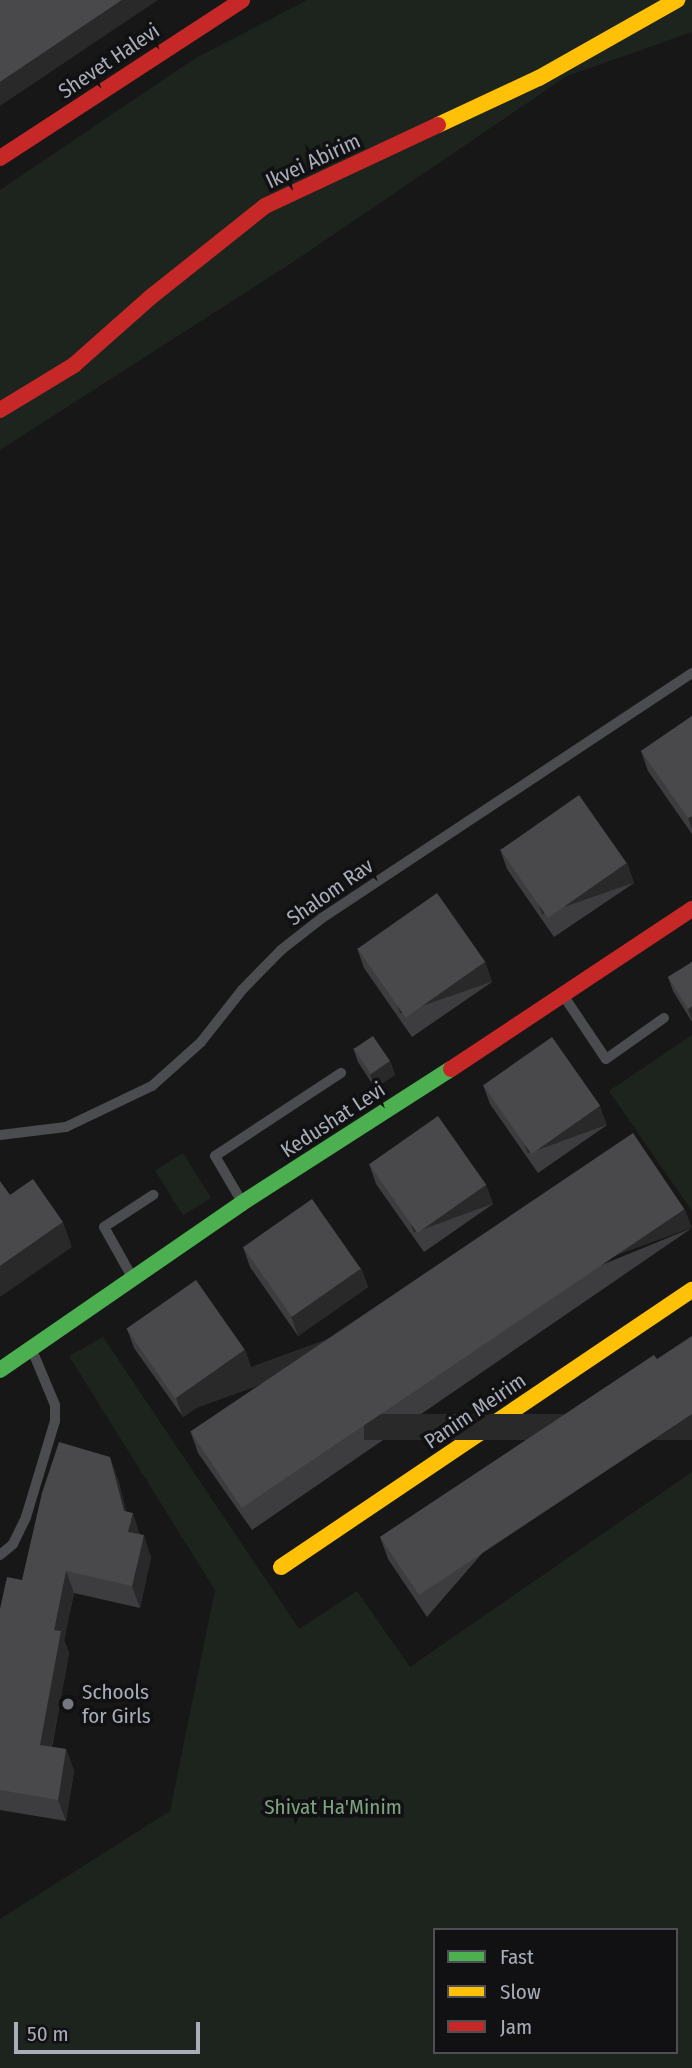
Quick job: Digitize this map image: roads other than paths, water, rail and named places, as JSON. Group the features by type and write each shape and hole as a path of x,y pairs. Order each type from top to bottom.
{"street":[{"name":"Shevet Halevi","path":"0,158 242,0"},
{"name":"Ikvei Abirim","path":"0,410 74,365 152,296 265,206 539,78 677,0"},
{"name":"Kedushat Levi","path":"0,1370 242,1203 564,996 692,909"},
{"name":"Panim Meirim","path":"281,1567 692,1290"}],"lane":[{"name":"Shalom Rav","path":"0,1135 66,1127 152,1086 201,1042 242,990 281,950 322,918 692,673"},
{"path":"564,996 606,1059 664,1018"},
{"path":"242,1203 215,1156 341,1073"},
{"path":"132,1278 104,1227 153,1195"},
{"path":"0,1555 13,1544 26,1517 55,1421 55,1405 32,1350"}],"place":[{"name":"Schools for Girls","path":"68,1704"}],"park label":[{"name":"Shivat Ha'Minim","path":"333,1807"}]}
